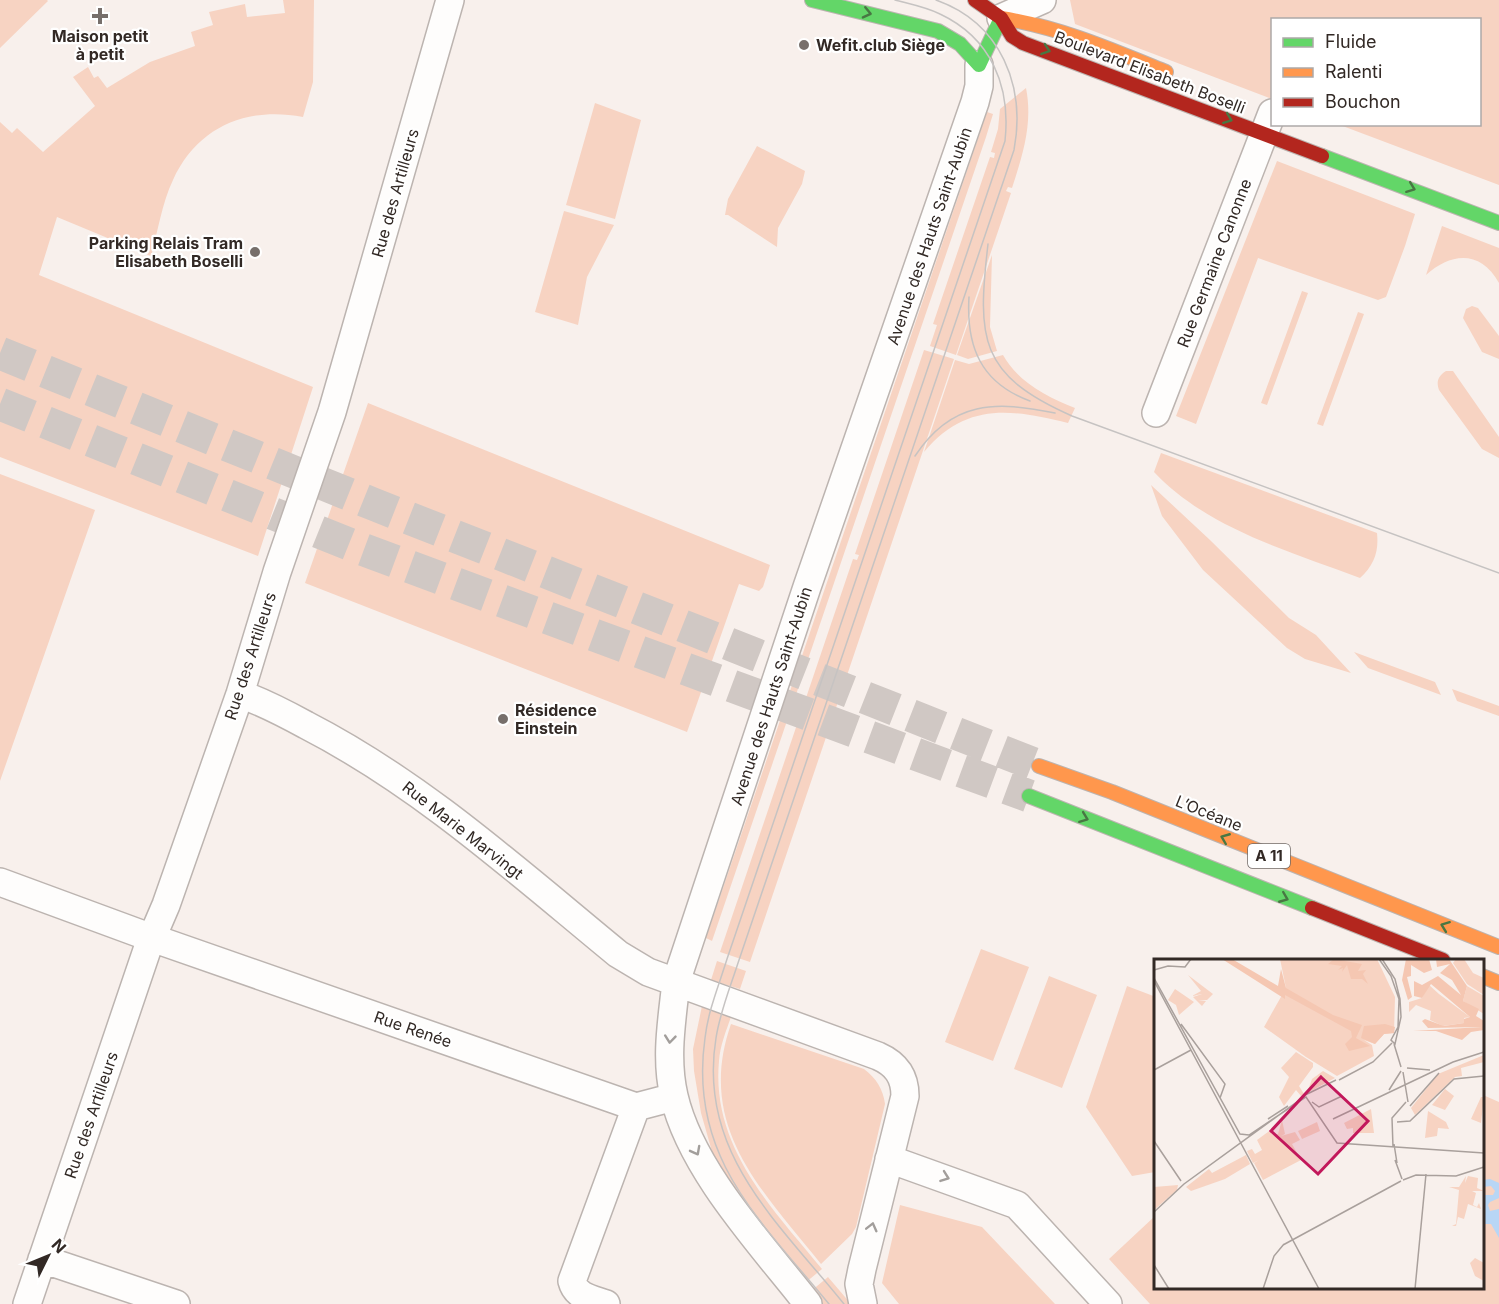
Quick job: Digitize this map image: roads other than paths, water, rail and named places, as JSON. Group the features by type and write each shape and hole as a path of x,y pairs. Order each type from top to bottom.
{"main road":[{"path":"812,0 938,31 960,44 979,65 1000,18"},
{"name":"Boulevard Elisabeth Boselli","path":"975,0 1000,18 1012,36 1023,43 1267,117"},
{"name":"Boulevard Elisabeth Boselli","path":"1000,18 1028,21 1058,29 1175,75"},
{"name":"Boulevard Elisabeth Boselli","path":"1287,126 1499,223"},
{"name":"L’Océane","path":"1039,766 1123,797 1499,947"},
{"name":"A 11","path":"1029,796 1440,959"},
{"path":"1484,977 1499,982"}],"street":[{"name":"Rue des Artilleurs","path":"27,1304 148,947 166,905 240,694 277,572 332,412 450,0"},
{"path":"1000,18 1042,0"},
{"name":"Avenue des Hauts Saint-Aubin","path":"808,1304 714,1184 692,1144 674,1096 669,1050 676,982 807,587 975,102 979,86 979,65"},
{"name":"Rue Germaine Canonne","path":"1156,412 1267,117"},
{"name":"Rue Marie Marvingt","path":"240,694 260,701 340,742 431,802 618,954 648,972 878,1056 894,1065 903,1080 905,1096 889,1159"},
{"name":"Rue Renée","path":"0,882 152,938 636,1107"},
{"path":"606,1304 576,1291 572,1281 573,1275 636,1107 674,1096"},
{"path":"861,1294 889,1159 1017,1205 1108,1304"},
{"path":"42,1259 176,1304"}],"water":[{"path":"1490,1179 1499,1183 1499,1198 1488,1205 1490,1211 1499,1209 1499,1238 1491,1224 1484,1224 1484,1195 1493,1195 1495,1191 1491,1186 1484,1187 1484,1180"}],"tunnel":[{"path":"0,353 373,504 1039,766"},
{"path":"0,404 359,548 1029,796"}],"tram line":[{"path":"829,1304 755,1214 735,1184 719,1152 708,1118 703,1080 705,1038 714,998 1005,141 1005,101 1001,83 985,50 958,24 940,14 895,0"},
{"path":"844,1304 770,1215 748,1184 731,1151 719,1117 713,1079 716,1038 729,991 1014,150 1017,126 1016,103 1012,80 1004,60 992,41 977,24 959,10 936,0"},
{"path":"988,244 983,305 985,329 991,350 1002,369 1018,385 1041,401 1072,416 1499,573"},
{"path":"969,297 970,332 980,361 999,384 1030,401"},
{"path":"915,456 944,424 977,409 1013,407 1055,413"}],"place":[{"name":"Maison petit à petit","path":"100,16"},
{"name":"Wefit.club Siège","path":"804,45"},
{"name":"Parking Relais Tram Elisabeth Boselli","path":"255,252"},
{"name":"Résidence Einstein","path":"503,719"}]}
